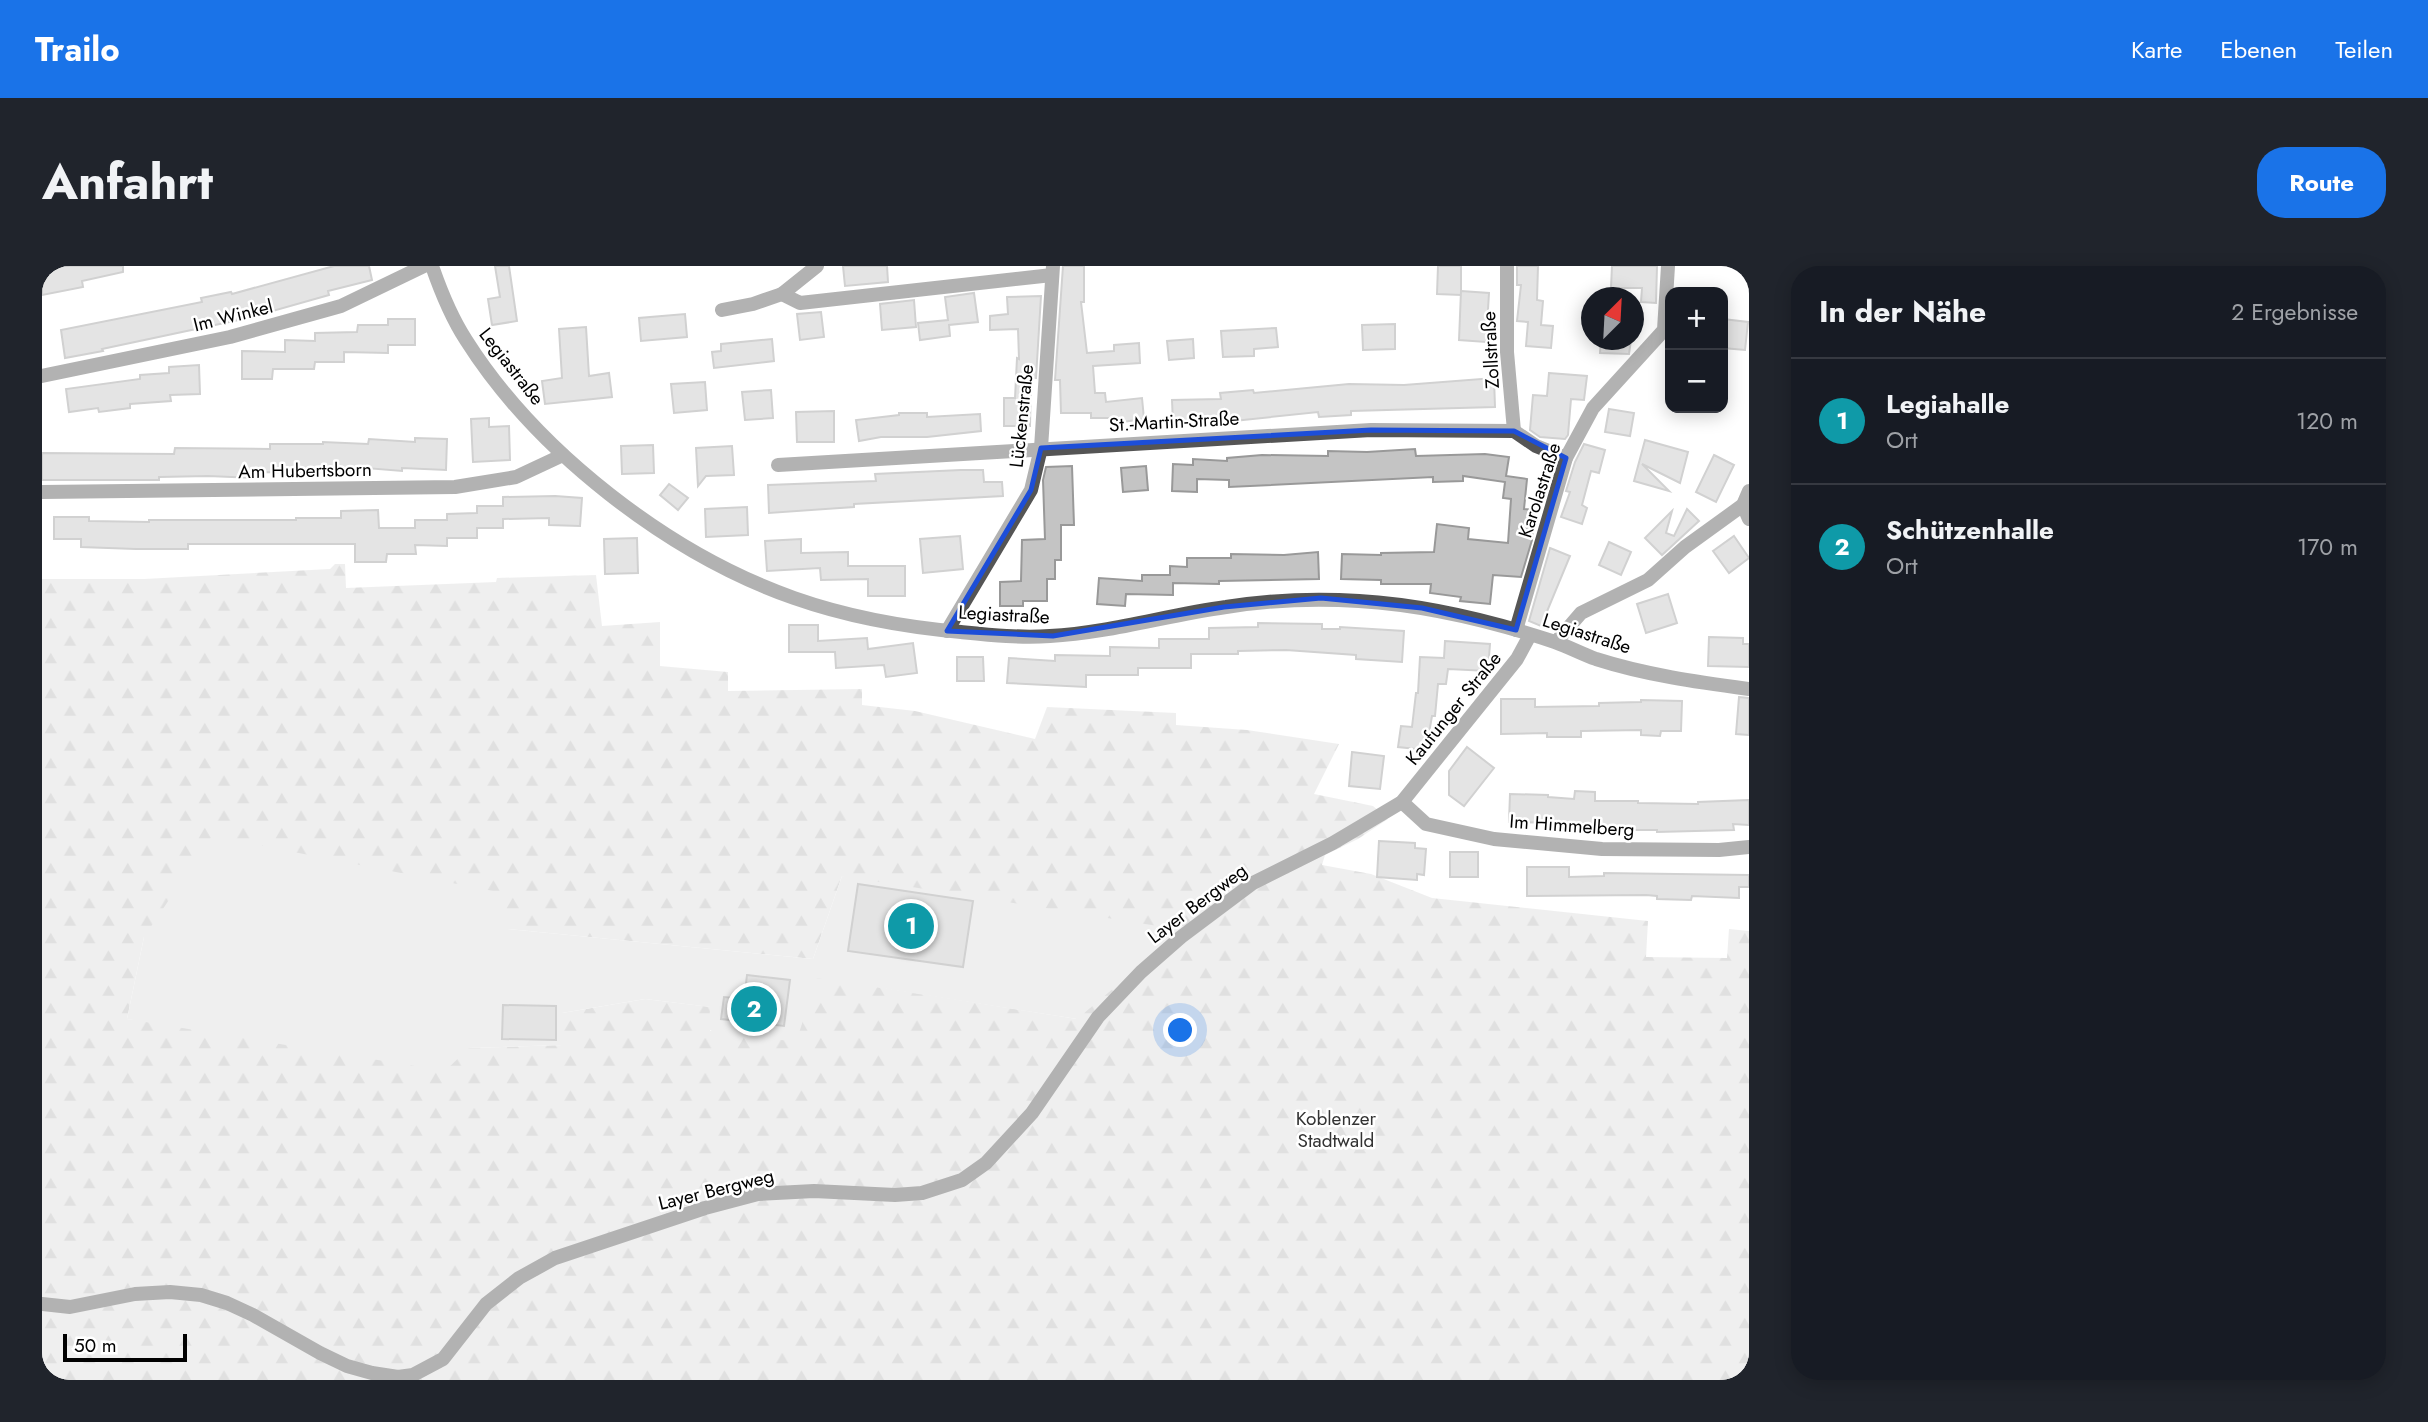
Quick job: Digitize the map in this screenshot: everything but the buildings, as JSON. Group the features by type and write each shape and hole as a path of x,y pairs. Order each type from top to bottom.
{"street":[{"name":"Im Winkel","path":"42,376 230,337 341,306 424,266"},
{"name":"Legiastraße","path":"432,266 446,303 485,368 512,402 563,455 646,521 728,569 793,597 908,627 1018,638 1053,636 1224,607 1321,598 1422,608 1523,632 1556,642 1595,659 1669,679 1749,689"},
{"path":"722,310 753,304 782,294 817,266"},
{"name":"Zollstraße","path":"1507,266 1507,352 1514,431"},
{"name":"Karolastraße","path":"1523,632 1566,458 1593,408 1664,330 1668,266"},
{"path":"782,294 800,303 1052,270"},
{"name":"Lückenstraße","path":"947,631 1031,490 1041,448 1052,270"},
{"name":"St.-Martin-Straße","path":"778,465 1371,430 1514,431"},
{"path":"1514,431 1536,446 1566,458"},
{"name":"Am Hubertsborn","path":"42,492 455,487 516,477 563,455"},
{"path":"1556,642 1581,613 1647,580 1743,505 1749,491"},
{"path":"1743,505 1749,519"},
{"name":"Kaufunger Straße","path":"1402,802 1517,660 1523,632"},
{"name":"Im Himmelberg","path":"1402,802 1426,824 1494,839 1602,849 1719,850 1749,847"},
{"name":"Layer Bergweg","path":"42,1304 70,1307 135,1294 170,1292 201,1295 253,1315 347,1366 398,1377 413,1375 443,1359 486,1304 519,1278 555,1258 705,1208 758,1194 814,1191 895,1195 922,1193 945,1187 974,1174 999,1149 1032,1113 1098,1017 1181,936 1253,883 1333,843 1402,802"}],"highlighted area":[{"path":"1371,430 1514,431 1566,458 1516,630 1422,608 1321,598 1224,607 1053,636 947,631 1031,490 1041,448"}],"green space":[{"name":"Koblenzer Stadtwald","path":"335,564 345,564 346,588 496,582 497,578 596,575 602,626 660,622 660,666 728,672 728,691 862,689 862,705 915,711 1035,739 1047,707 1176,713 1176,725 1247,730 1339,744 1314,794 1373,806 1388,819 1358,839 1325,855 1322,865 1371,874 1432,898 1648,921 1646,957 1727,958 1729,929 1749,931 1749,1380 42,1380 42,579 144,579 330,569","holes":["842,876 1077,1019 817,977 710,1031 711,1007 645,999 562,1013 562,1045 469,1048 127,1019 144,937 507,929 813,959"]},
{"path":"212,836 493,891 508,929 813,959 842,876 1183,930 1077,1019 817,978 796,1042 709,1030 710,1007 645,999 562,1013 562,1045 469,1048 445,1071 127,1019 144,937"}],"place":[{"name":"Legiahalle","path":"911,926"},
{"name":"Schützenhalle","path":"754,1009"}]}
